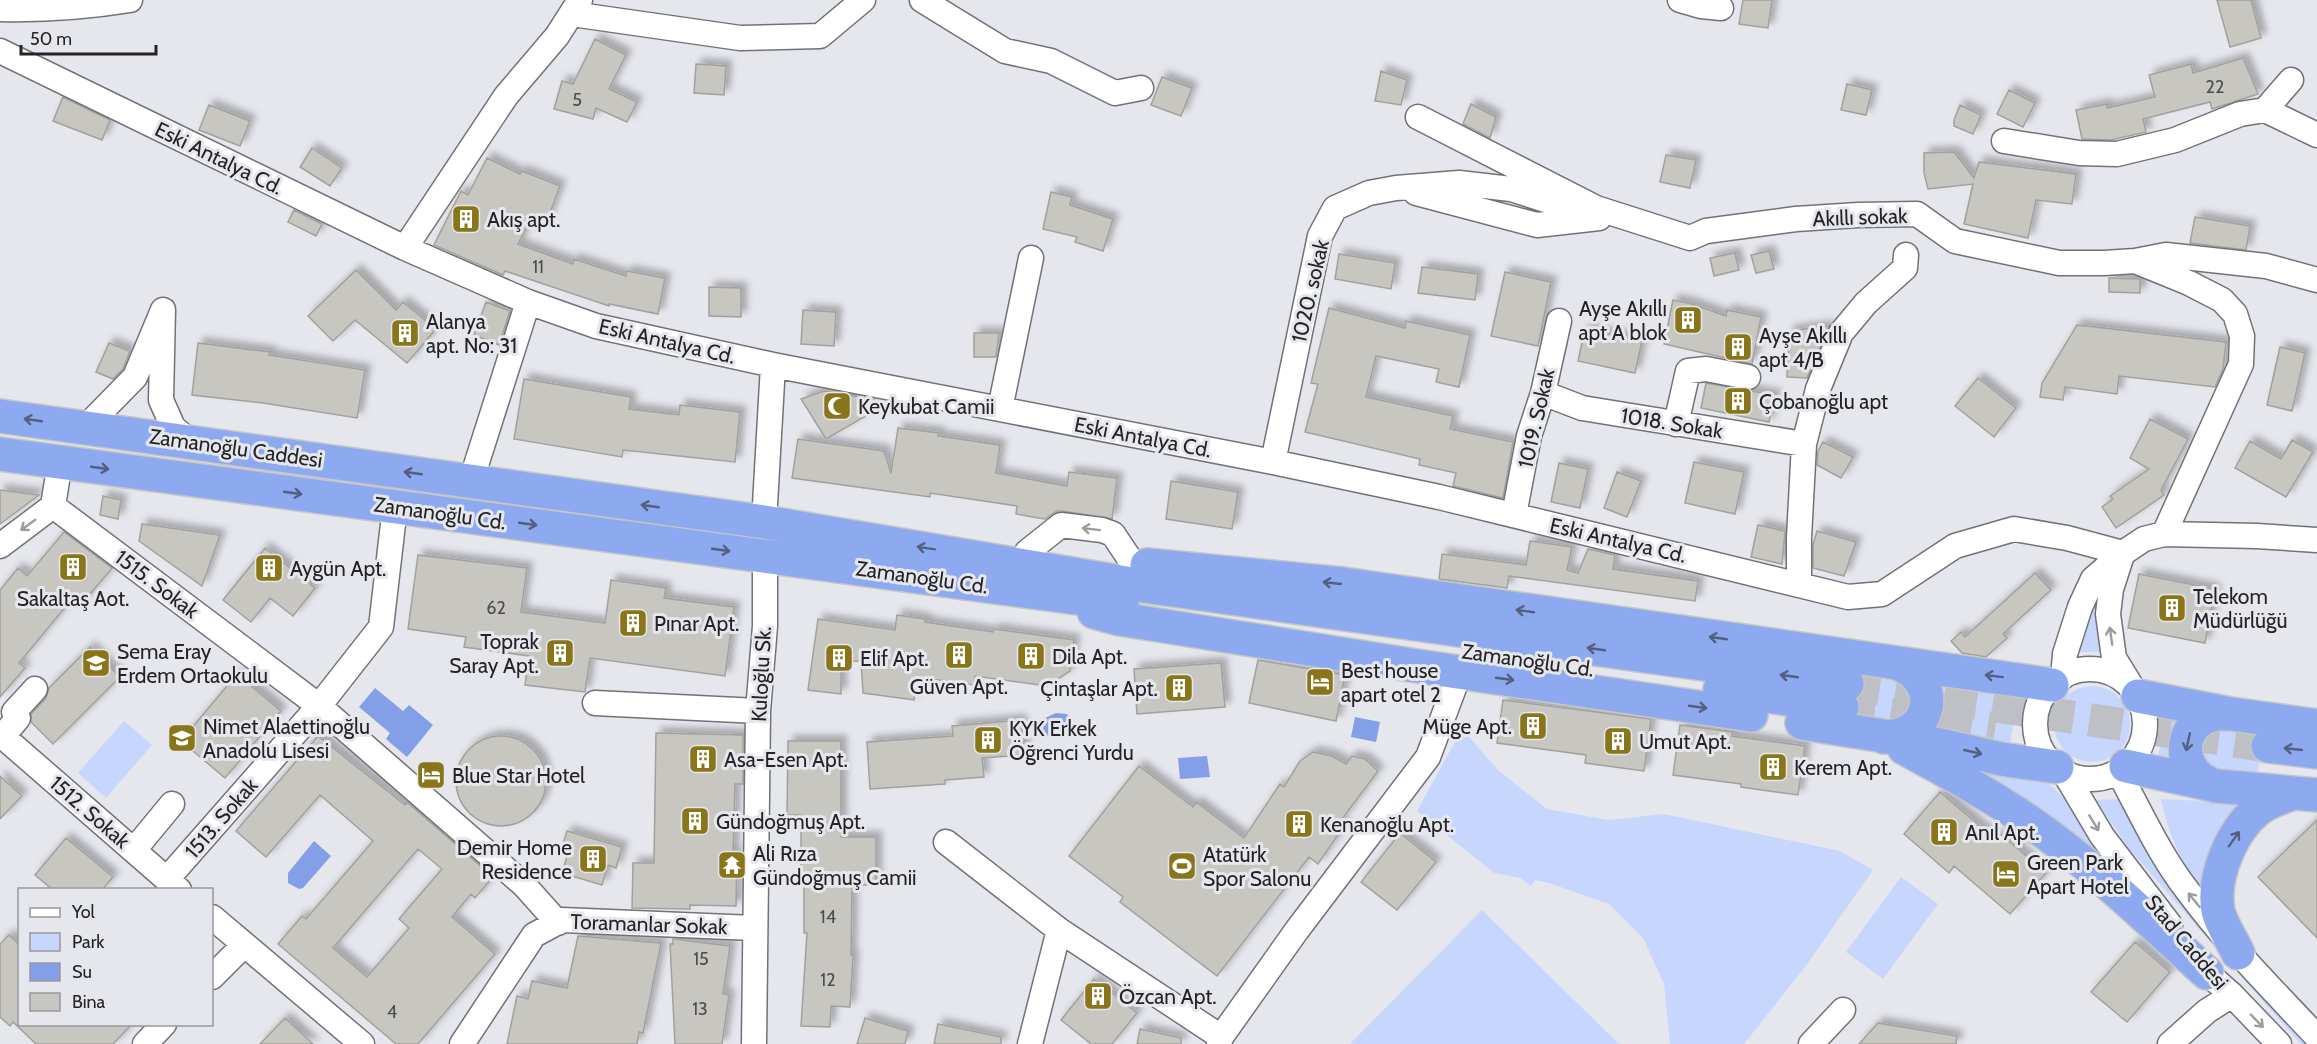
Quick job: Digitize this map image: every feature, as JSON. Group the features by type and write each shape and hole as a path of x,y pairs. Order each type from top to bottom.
{"highway":[{"name":"Zamanoğlu Caddesi","path":"0,416 471,481"},
{"name":"Zamanoğlu Cd.","path":"0,454 1463,651 1845,695 1144,586 764,522 471,481"},
{"path":"961,554 1027,552 1342,584 1899,664 2057,681"},
{"path":"993,586 1120,619 1803,723 2060,770"},
{"path":"1884,737 1895,737 1915,727 1926,707 1927,696 1918,676 1909,668 1899,664"},
{"path":"2135,693 2231,714"},
{"path":"2217,786 2200,779 2189,766 2185,754 2190,731 2208,716 2219,713 2231,714 2317,726"},
{"path":"1884,737 1964,780 2034,825 2077,857 2207,973"},
{"path":"2309,787 2266,757 2317,752"},
{"path":"2122,769 2217,786 2309,787"},
{"path":"2238,953 2218,911 2223,858 2232,840 2260,808 2309,787"}],"street":[{"path":"0,9 32,10 99,5 130,0"},
{"path":"405,248 506,96 557,36 576,7 740,38 820,36 863,0"},
{"path":"922,0 1005,51 1051,61 1115,93 1141,88"},
{"path":"1680,0 1701,6 1721,8"},
{"name":"Eski Antalya Cd.","path":"0,51 405,248 528,302 596,327 773,365 1273,462 1514,516 1799,583 1848,597 1882,594 1955,546 2014,530 2067,538 2123,553"},
{"path":"2265,110 2291,80"},
{"path":"2004,141 2079,153 2117,153 2175,141 2240,114 2265,110 2317,135"},
{"name":"Akıllı sokak","path":"1418,117 1606,212 1690,238 1706,231 1796,219 1917,214 1955,241 2059,263 2135,261 2166,255 2266,266 2317,280"},
{"name":"1020. sokak","path":"1273,462 1320,236 1335,208 1369,193 1396,188 1459,183 1511,189 1552,202 1606,212"},
{"path":"1799,583 1804,444 1818,389 1841,333 1866,303 1905,268 1906,255"},
{"path":"1000,409 1031,258"},
{"path":"2135,261 2189,283 2222,300 2235,314 2242,336 2241,364 2164,534"},
{"path":"471,481 528,302"},
{"path":"86,427 135,377 163,310 161,400 173,427 190,442"},
{"name":"1019. Sokak","path":"1514,516 1530,436 1543,393 1559,321"},
{"path":"764,522 773,365"},
{"path":"1676,424 1688,371 1706,369 1748,377"},
{"name":"1018. Sokak","path":"1543,393 1582,408 1804,444"},
{"path":"0,546 53,506 60,462"},
{"name":"1515. Sokak","path":"53,506 319,706 524,885 558,923"},
{"name":"1513. Sokak","path":"173,884 381,627 395,507"},
{"path":"2057,681 2080,607 2093,579 2123,553 2144,539 2164,534 2317,540"},
{"path":"2123,553 2111,589 2108,615 2114,658 2135,693 2145,718 2143,741 2136,755 2122,769 2105,777 2091,779 2060,770 2046,756 2035,727 2037,712 2042,697 2057,681 2077,671 2092,669 2108,672 2121,679 2135,693"},
{"name":"Kuloğlu Sk.","path":"754,1044 758,711 765,626 765,556"},
{"path":"946,842 1059,930 1220,1041 1297,930 1428,757 1460,672"},
{"path":"1,735 18,718 14,712 35,689"},
{"path":"595,703 758,711"},
{"name":"1512. Sokak","path":"1,735 173,884"},
{"name":"Stad Caddesi","path":"2122,769 2161,851 2186,890 2238,953 2317,1037"},
{"name":"Stad Caddesi","path":"2060,770 2102,836 2207,973 2232,995 2279,1044"},
{"path":"134,850 172,804"},
{"path":"213,918 362,1044"},
{"name":"Toramanlar Sokak","path":"462,1044 534,936 562,920 754,928"},
{"path":"1030,1044 1059,930"},
{"path":"213,976 244,945"},
{"path":"2170,1044 2207,1011 2232,995"},
{"path":"1811,1044 1844,1010"},
{"path":"145,1044 162,1026"}],"green space":[{"path":"2100,590 2097,621 2100,652 2077,652 2088,618"},
{"path":"1857,666 1900,673 1919,693 1904,724 1847,720"},
{"path":"1933,685 2018,691 2010,746 1926,727"},
{"path":"2092,686 2107,689 2119,697 2127,709 2130,724 2127,739 2119,751 2107,759 2092,762 2077,759 2065,751 2057,739 2054,724 2057,709 2065,697 2077,689"},
{"path":"2165,713 2192,717 2178,761 2157,766"},
{"path":"124,721 152,745 106,798 78,773"},
{"path":"1462,729 1499,771 1547,809 1609,820 1664,814 1840,851 1873,870 1805,967 1744,1044 1670,1044 1664,984 1643,938 1609,904 1549,883 1535,880 1531,886 1520,878 1494,873 1417,811"},
{"path":"2266,729 2256,781 2208,773 2194,737 2199,730"},
{"path":"1938,759 2046,781 2073,806 2156,921"},
{"path":"2128,799 2310,1044 2301,1044 2130,850 2096,800"},
{"path":"2161,799 2247,803 2226,825 2209,850 2201,891 2176,847"},
{"path":"1901,877 1938,904 1883,979 1846,952"},
{"path":"1482,910 1619,1044 1350,1044"}],"water":[{"path":"375,688 403,711 409,705 433,725 407,757 386,739 390,733 359,707"},
{"path":"1056,713 1067,714 1070,726 1055,731 1049,737 1039,735 1038,726 1045,718"},
{"path":"1355,717 1380,722 1376,742 1351,737"},
{"path":"1207,756 1210,777 1180,779 1178,758"},
{"path":"314,841 331,856 303,888 299,889 288,883 288,873"}],"building":[{"path":"1743,0 1772,0 1768,28 1739,24"},
{"path":"2217,0 2251,0 2261,38 2230,47"},
{"path":"595,39 626,55 609,89 637,102 627,122 596,108 593,119 554,109 562,81 573,84"},
{"path":"2243,58 2258,94 2212,109 2210,102 2143,119 2146,132 2111,140 2082,139 2076,110 2107,104 2107,108 2155,97 2149,75 2191,64 2193,73"},
{"path":"696,64 726,66 724,95 694,93"},
{"path":"1381,71 1407,80 1401,105 1375,101"},
{"path":"1162,77 1192,88 1181,116 1151,105"},
{"path":"1847,84 1872,90 1866,115 1841,110"},
{"path":"2009,90 2035,103 2023,127 1997,114"},
{"path":"63,97 110,120 102,140 53,121"},
{"path":"1471,104 1496,117 1490,138 1463,124"},
{"path":"209,105 250,121 240,146 199,130"},
{"path":"1960,105 1981,115 1973,134 1954,126"},
{"path":"312,148 342,168 330,186 300,167"},
{"path":"1954,152 1974,178 1979,162 2076,174 2072,204 2036,200 2028,238 1964,224 1973,184 1928,189 1924,173 1924,153"},
{"path":"1666,155 1696,160 1690,188 1660,182"},
{"path":"487,158 520,174 522,171 560,186 547,221 533,215 518,244 573,264 574,259 626,276 627,271 665,278 658,314 609,304 609,306 505,271 503,275 434,245 461,191 468,195"},
{"path":"1051,192 1072,197 1070,205 1113,219 1103,251 1075,242 1077,237 1043,229"},
{"path":"294,210 322,224 316,236 288,222"},
{"path":"2195,217 2250,226 2246,250 2190,243"},
{"path":"1769,251 1774,269 1756,273 1751,255"},
{"path":"1735,253 1739,270 1714,276 1710,258"},
{"path":"1339,254 1395,263 1391,289 1335,279"},
{"path":"1422,267 1478,274 1475,300 1418,293"},
{"path":"356,270 396,310 403,302 436,329 407,363 355,320 333,341 308,316"},
{"path":"1505,272 1551,282 1538,346 1491,336"},
{"path":"2109,278 2140,279 2140,293 2109,292"},
{"path":"709,287 741,288 741,317 709,316"},
{"path":"1673,300 1726,316 1727,310 1761,317 1752,364 1664,344"},
{"path":"486,302 510,311 499,345 474,335"},
{"path":"1329,308 1405,328 1406,321 1470,335 1459,387 1436,382 1439,369 1376,356 1366,397 1453,416 1450,429 1513,442 1503,498 1453,486 1456,473 1419,465 1420,459 1305,432 1318,384 1311,383"},
{"path":"803,310 836,312 834,346 801,344"},
{"path":"2077,325 2226,342 2223,369 2215,387 2119,376 2117,394 2065,387 2063,400 2040,397 2042,383"},
{"path":"1829,326 1807,378 1787,377 1789,331"},
{"path":"1585,329 1642,341 1635,373 1578,361"},
{"path":"974,333 999,333 996,357 974,357"},
{"path":"109,343 130,351 123,369 113,379 96,372"},
{"path":"198,343 270,352 269,355 365,370 357,418 263,403 192,395"},
{"path":"2280,347 2305,353 2292,411 2267,405"},
{"path":"1978,378 2016,408 1994,437 1955,406"},
{"path":"524,379 631,397 629,409 679,415 680,405 740,412 735,462 623,450 622,457 514,439"},
{"name":"Çobanoğlu apt","path":"1706,383 1775,395 1769,422 1701,408"},
{"name":"Keykubat Camii","path":"824,391 866,398 871,413 826,439 801,399"},
{"path":"2150,419 2188,439 2161,490 2164,495 2116,528 2102,507 2113,499 2110,496 2149,469 2130,458"},
{"path":"898,428 939,433 938,436 1000,445 996,473 1067,486 1069,472 1117,478 1112,519 1057,511 1045,519 1016,514 1017,506 930,493 930,497 792,478 798,439 884,451 891,473"},
{"path":"2292,440 2313,452 2286,497 2235,468 2250,441 2281,459"},
{"path":"1823,442 1853,457 1841,478 1817,465 1818,451"},
{"path":"1694,462 1744,472 1735,514 1685,503"},
{"path":"1559,463 1588,469 1580,508 1551,502"},
{"path":"1617,472 1641,481 1627,517 1604,508"},
{"path":"1171,481 1238,492 1232,529 1166,519"},
{"path":"0,490 39,495 0,524"},
{"path":"103,496 121,500 118,519 100,515"},
{"path":"142,524 220,535 202,586 139,541"},
{"path":"1758,525 1785,531 1782,564 1751,557"},
{"path":"1817,531 1856,542 1844,576 1813,568 1813,545"},
{"path":"64,532 112,568 80,606 72,599 19,663 25,668 0,697 0,590 18,568 27,576"},
{"path":"1530,541 1572,547 1567,570 1578,573 1588,549 1615,555 1613,569 1698,581 1695,601 1509,576 1507,588 1439,579 1442,554 1526,565"},
{"name":"Aygün Apt.","path":"265,548 315,588 293,616 270,598 251,622 223,600"},
{"path":"418,555 527,568 521,612 605,623 611,580 666,588 664,598 734,607 725,676 590,658 585,692 525,685 529,656 464,647 466,637 408,629"},
{"path":"2035,573 2051,590 2003,634 2007,638 1986,657 1962,653 1951,641 1961,632 1965,637"},
{"name":"Telekom Müdürlüğü","path":"2139,574 2215,589 2205,643 2128,628"},
{"path":"897,615 925,619 925,622 993,632 994,629 1074,640 1070,671 1047,686 975,676 974,685 917,677 914,700 863,693 861,661 841,662 841,694 808,690 818,619 895,630"},
{"path":"90,647 120,677 53,744 31,722 31,714 46,698 49,688"},
{"path":"1258,660 1345,675 1336,721 1249,703"},
{"name":"Çintaşlar Apt.","path":"1221,663 1225,707 1137,714 1134,669"},
{"path":"237,674 281,711 225,778 181,741"},
{"path":"1503,700 1651,719 1644,771 1585,763 1586,755 1497,743"},
{"path":"1021,720 1024,755 982,758 984,777 945,780 945,784 870,789 867,742 953,736 952,726"},
{"path":"1680,725 1733,732 1732,736 1805,746 1798,795 1741,787 1741,784 1673,775"},
{"path":"656,733 743,735 743,784 735,784 733,855 737,855 736,906 690,905 690,909 632,908 633,863 654,863"},
{"path":"318,736 405,805 407,802 493,877 475,898 471,894 452,917 495,954 418,1044 396,1044 278,944 302,916 306,919 373,841 320,795 266,857 236,831","holes":["418,849 442,869 399,919 409,928 367,977 333,948"]},
{"path":"501,736 518,740 533,749 542,764 546,781 542,798 533,813 518,822 501,826 484,822 469,813 460,798 456,781 460,764 469,749 484,740"},
{"path":"788,741 841,741 841,837 876,837 876,885 852,885 851,955 853,955 850,1007 831,1006 830,1027 801,1026 807,933 804,933 804,885 801,885 801,815 787,815"},
{"name":"Atatürk Spor Salonu","path":"1313,752 1332,756 1346,764 1352,756 1365,759 1378,771 1339,823 1344,826 1318,864 1309,857 1217,976 1120,902 1123,897 1069,856 1139,766 1193,807 1196,802 1244,838 1280,784 1284,787 1300,761"},
{"path":"0,776 22,796 0,819"},
{"path":"1940,792 1996,840 2001,834 2046,873 2010,914 1954,866 1949,873 1904,834"},
{"path":"2317,820 2317,938 2258,877"},
{"name":"Demir Home Residence","path":"567,831 622,847 616,868 608,865 602,885 562,873 568,853 561,851"},
{"path":"1400,833 1436,862 1397,910 1361,882"},
{"path":"66,838 113,877 104,888 51,888 35,875"},
{"path":"9,935 18,943 18,1026 130,1026 113,1044 36,1044 13,1022 10,1026 0,1017 0,944"},
{"path":"578,936 661,943 643,1033 639,1032 637,1044 507,1044 517,996 528,999 532,981 567,988"},
{"path":"673,939 730,946 723,994 729,995 722,1044 675,1044 670,944 673,944"},
{"path":"2135,942 2170,972 2127,1022 2091,992"},
{"name":"Özcan Apt.","path":"1094,979 1137,1013 1112,1044 1091,1044 1061,1020"},
{"path":"285,1018 313,1044 260,1044"},
{"path":"865,1018 908,1031 905,1044 857,1044"},
{"path":"1878,1023 1957,1036 1956,1044 1859,1044"},
{"path":"938,1024 1001,1037 1001,1044 934,1044"},
{"path":"1140,1029 1181,1038 1181,1044 1137,1044"}],"tunnel":[{"path":"1847,684 2268,746"},
{"path":"1842,707 1995,729"}],"place":[{"name":"Akış apt.","path":"466,219"},
{"name":"Ayşe Akıllı apt A blok","path":"1688,320"},
{"name":"Alanya apt. No: 31","path":"405,333"},
{"name":"Ayşe Akıllı apt 4/B","path":"1738,347"},
{"name":"Çobanoğlu apt","path":"1738,401"},
{"name":"Keykubat Camii","path":"837,406"},
{"name":"Sakaltaş Aot.","path":"73,567"},
{"name":"Aygün Apt.","path":"269,568"},
{"name":"Telekom Müdürlüğü","path":"2172,608"},
{"name":"Pınar Apt.","path":"633,623"},
{"name":"Toprak Saray Apt.","path":"560,653"},
{"name":"Güven Apt.","path":"959,655"},
{"name":"Dila Apt.","path":"1031,656"},
{"name":"Elif Apt.","path":"839,658"},
{"name":"Sema Eray Erdem Ortaokulu","path":"96,663"},
{"name":"Best house apart otel 2","path":"1320,682"},
{"name":"Çintaşlar Apt.","path":"1179,688"},
{"name":"Müge Apt.","path":"1533,726"},
{"name":"Nimet Alaettinoğlu Anadolu Lisesi","path":"182,738"},
{"name":"KYK Erkek Öğrenci Yurdu","path":"988,740"},
{"name":"Umut Apt.","path":"1618,741"},
{"name":"Asa-Esen Apt.","path":"703,759"},
{"name":"Kerem Apt.","path":"1773,767"},
{"name":"Blue Star Hotel","path":"431,775"},
{"name":"Gündoğmuş Apt.","path":"695,821"},
{"name":"Kenanoğlu Apt.","path":"1299,824"},
{"name":"Anıl Apt.","path":"1944,832"},
{"name":"Demir Home Residence","path":"593,859"},
{"name":"Ali Rıza Gündoğmuş Camii","path":"732,865"},
{"name":"Atatürk Spor Salonu","path":"1182,866"},
{"name":"Green Park Apart Hotel","path":"2006,874"},
{"name":"Özcan Apt.","path":"1098,996"}]}
